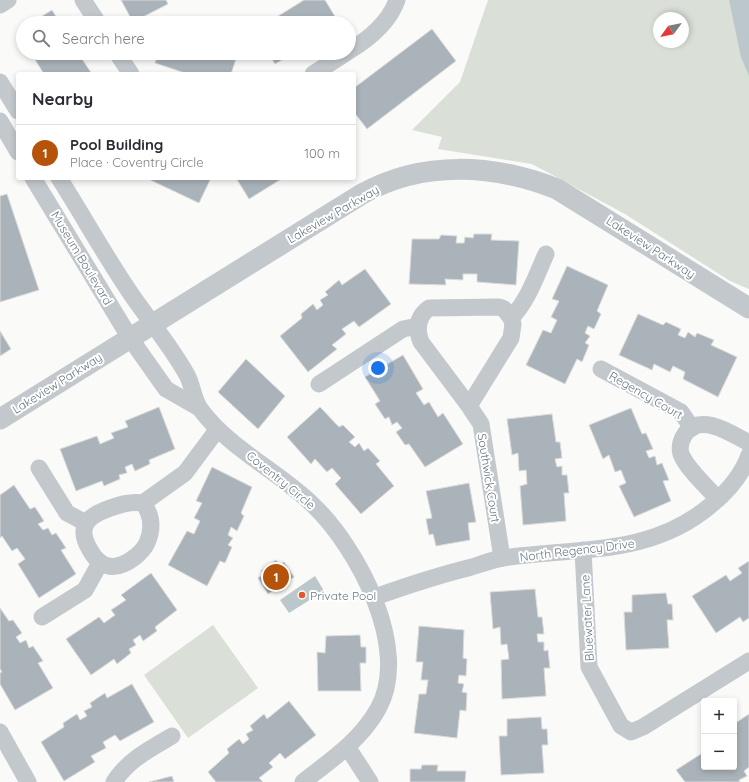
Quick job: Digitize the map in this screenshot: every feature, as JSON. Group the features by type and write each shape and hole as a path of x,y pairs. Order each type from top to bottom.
{"street":[{"path":"0,5 8,0"},
{"path":"83,0 93,16"},
{"path":"356,47 368,39 393,12 397,0"},
{"path":"122,60 130,72"},
{"path":"316,72 335,60"},
{"path":"0,82 16,108"},
{"path":"0,121 16,149"},
{"name":"Lakeview Parkway","path":"0,419 370,190 397,179 431,171 463,168 491,170 530,178 558,189 749,308"},
{"name":"Museum Boulevard","path":"34,180 130,338"},
{"name":"Museum Boulevard","path":"60,180 126,287 153,324"},
{"path":"511,318 527,296 546,254"},
{"path":"499,307 504,309 511,318 513,324 511,338 469,406 420,342 417,333 420,318 429,308 499,307"},
{"name":"Coventry Circle","path":"153,324 187,376 199,408 216,430 285,480 314,505 344,542 375,597 387,644 389,663 386,689 379,708 368,725 348,748 303,782"},
{"path":"319,384 403,329 418,326"},
{"name":"Coventry Circle","path":"130,338 166,389 199,408"},
{"name":"Regency Court","path":"601,369 681,412 692,428 682,438 681,453 686,462 718,499"},
{"name":"Southwick Court","path":"469,406 481,424 502,558"},
{"path":"692,428 704,424 715,426 749,443"},
{"path":"143,503 185,473 216,430"},
{"name":"North Regency Drive","path":"375,597 502,558 601,549 649,540 686,524 718,499 727,490 742,469 749,455"},
{"path":"40,468 67,513 86,523"},
{"path":"133,501 143,503 149,511 151,521 150,534 142,550 127,563 119,566 109,567 100,563 95,558 84,539 83,532 86,523 94,515 116,506 133,501"},
{"name":"Bluewater Lane","path":"583,550 589,667 621,726 631,732 644,727 749,661"},
{"path":"42,616 86,590 100,563"},
{"path":"0,732 28,782"},
{"path":"114,782 121,771 130,762 172,736"},
{"path":"348,748 370,782"}],"shaded area":[{"path":"488,0 749,0 749,289 730,281 625,214 532,164 438,149 442,137 412,130 460,82"},
{"path":"729,0 749,0 749,76 741,57"},
{"name":"Private Pool","path":"315,576 324,591 289,613 280,600"},
{"path":"213,625 258,688 188,738 144,675"}],"building":[{"path":"121,0 166,0 168,4 145,16 130,16"},
{"path":"304,0 325,0 335,16 278,16"},
{"path":"52,10 56,16 42,16"},
{"path":"432,29 456,61 367,129 356,115 356,86"},
{"path":"35,60 83,60 91,72 43,72"},
{"path":"156,60 236,60 232,72 182,72 155,63"},
{"path":"272,60 282,60 275,64"},
{"path":"150,180 210,180 199,203"},
{"path":"237,180 280,180 249,199"},
{"path":"7,194 39,290 0,302 0,196"},
{"path":"474,234 492,234 491,240 519,241 516,285 477,282 477,274 463,274 463,280 445,279 446,285 409,284 412,239 439,239 441,235 457,236 456,243 464,243 465,237 473,238"},
{"path":"567,266 608,285 597,311 601,314 594,329 588,326 585,333 590,336 585,343 589,345 582,362 577,359 565,384 526,365 543,330 551,333 557,320 551,317 559,301 552,299"},
{"path":"365,269 391,304 359,327 354,321 342,329 346,334 332,345 337,349 308,372 280,336 302,318 301,314 313,304 317,310 323,305 320,300 328,295 325,292 339,280 342,285"},
{"path":"638,314 663,325 666,322 681,329 678,335 685,338 688,332 695,337 697,333 714,340 711,345 737,357 718,397 683,379 685,372 673,366 670,372 654,364 652,370 619,355"},
{"path":"0,331 11,349 0,356"},
{"path":"403,355 423,389 416,393 424,405 429,402 438,417 443,413 463,444 425,467 409,444 405,445 396,432 402,428 397,422 392,425 389,417 385,419 375,404 380,401 365,377"},
{"path":"246,359 285,396 258,429 218,392"},
{"path":"159,407 175,449 149,460 150,464 135,471 132,464 125,467 127,473 119,475 120,479 104,486 102,481 76,491 60,449 97,436 100,444 114,438 111,433 128,427 125,421"},
{"path":"320,407 339,427 343,425 355,437 349,442 355,447 359,443 364,451 368,448 380,461 376,464 394,486 361,514 335,484 341,478 332,468 327,472 315,459 311,464 287,437"},
{"path":"631,408 642,434 646,433 653,449 646,451 649,458 655,456 657,465 662,463 669,480 663,481 671,501 634,517 619,486 626,483 621,470 615,472 609,455 603,459 589,425"},
{"path":"552,414 556,442 560,442 562,458 555,459 557,467 562,466 562,475 567,475 569,493 564,493 566,521 523,525 520,486 527,484 526,470 519,471 518,453 512,455 507,419"},
{"path":"212,467 252,487 241,513 244,516 237,531 231,527 228,535 233,538 228,545 232,547 225,563 220,561 207,586 168,565 187,531 194,534 200,521 194,518 202,503 196,501"},
{"path":"469,483 476,522 468,523 470,540 436,546 433,534 429,535 426,519 432,518 426,491"},
{"path":"14,485 30,509 35,507 44,521 38,524 43,530 48,528 52,535 56,533 66,548 61,550 76,574 39,598 18,564 25,559 17,548 12,551 2,536 0,538 0,495"},
{"path":"276,560 279,565 284,562 294,577 268,594 258,578 264,574 261,571"},
{"path":"749,561 749,618 743,622 740,617 716,633 692,596 726,575 730,581 742,573 738,568"},
{"path":"151,573 177,610 155,627 157,631 143,641 140,635 133,640 136,645 129,649 131,653 117,664 114,659 91,675 66,639 99,617 104,623 115,615 111,610 126,600 121,595"},
{"path":"535,589 538,617 542,617 544,634 537,634 538,642 544,642 544,651 548,650 550,668 544,668 546,696 502,699 501,660 509,659 507,644 501,645 500,627 493,629 490,592"},
{"path":"666,593 668,604 672,604 673,620 667,620 669,648 626,650 624,612 632,612 632,595"},
{"path":"0,608 9,621 13,620 22,633 16,637 20,643 26,640 29,648 33,646 43,661 38,663 53,688 15,710 0,684 0,673 2,672 0,669"},
{"path":"419,626 464,630 463,658 467,659 466,676 459,675 458,683 464,684 462,692 467,693 466,711 460,710 457,738 414,733 419,694 426,694 428,680 421,680 423,662 416,662"},
{"path":"360,635 361,647 366,647 366,663 360,663 361,691 318,691 317,652 325,653 326,636"},
{"path":"132,684 154,722 120,741 115,735 103,742 106,748 91,756 95,762 64,781 41,742 64,727 63,723 77,714 80,720 87,716 84,711 92,707 90,703 105,693 107,698"},
{"path":"289,701 316,735 285,759 280,753 269,763 273,767 259,778 263,782 216,782 208,772 229,753 227,749 239,739 243,744 249,739 246,734 253,730 250,726 264,714 267,719"},
{"path":"749,714 749,767 744,771 747,776 739,780 740,782 685,782 676,770 701,754 701,770 737,770 737,722"},
{"path":"541,717 542,729 547,729 548,745 542,745 544,773 501,775 499,736 507,736 507,719"},
{"path":"422,765 438,765 437,771 466,771 465,782 410,782 410,769 421,769"},
{"path":"172,776 174,782 149,782"}],"place":[{"name":"Pool Building","path":"276,577"},
{"name":"Private Pool","path":"302,595"}]}
